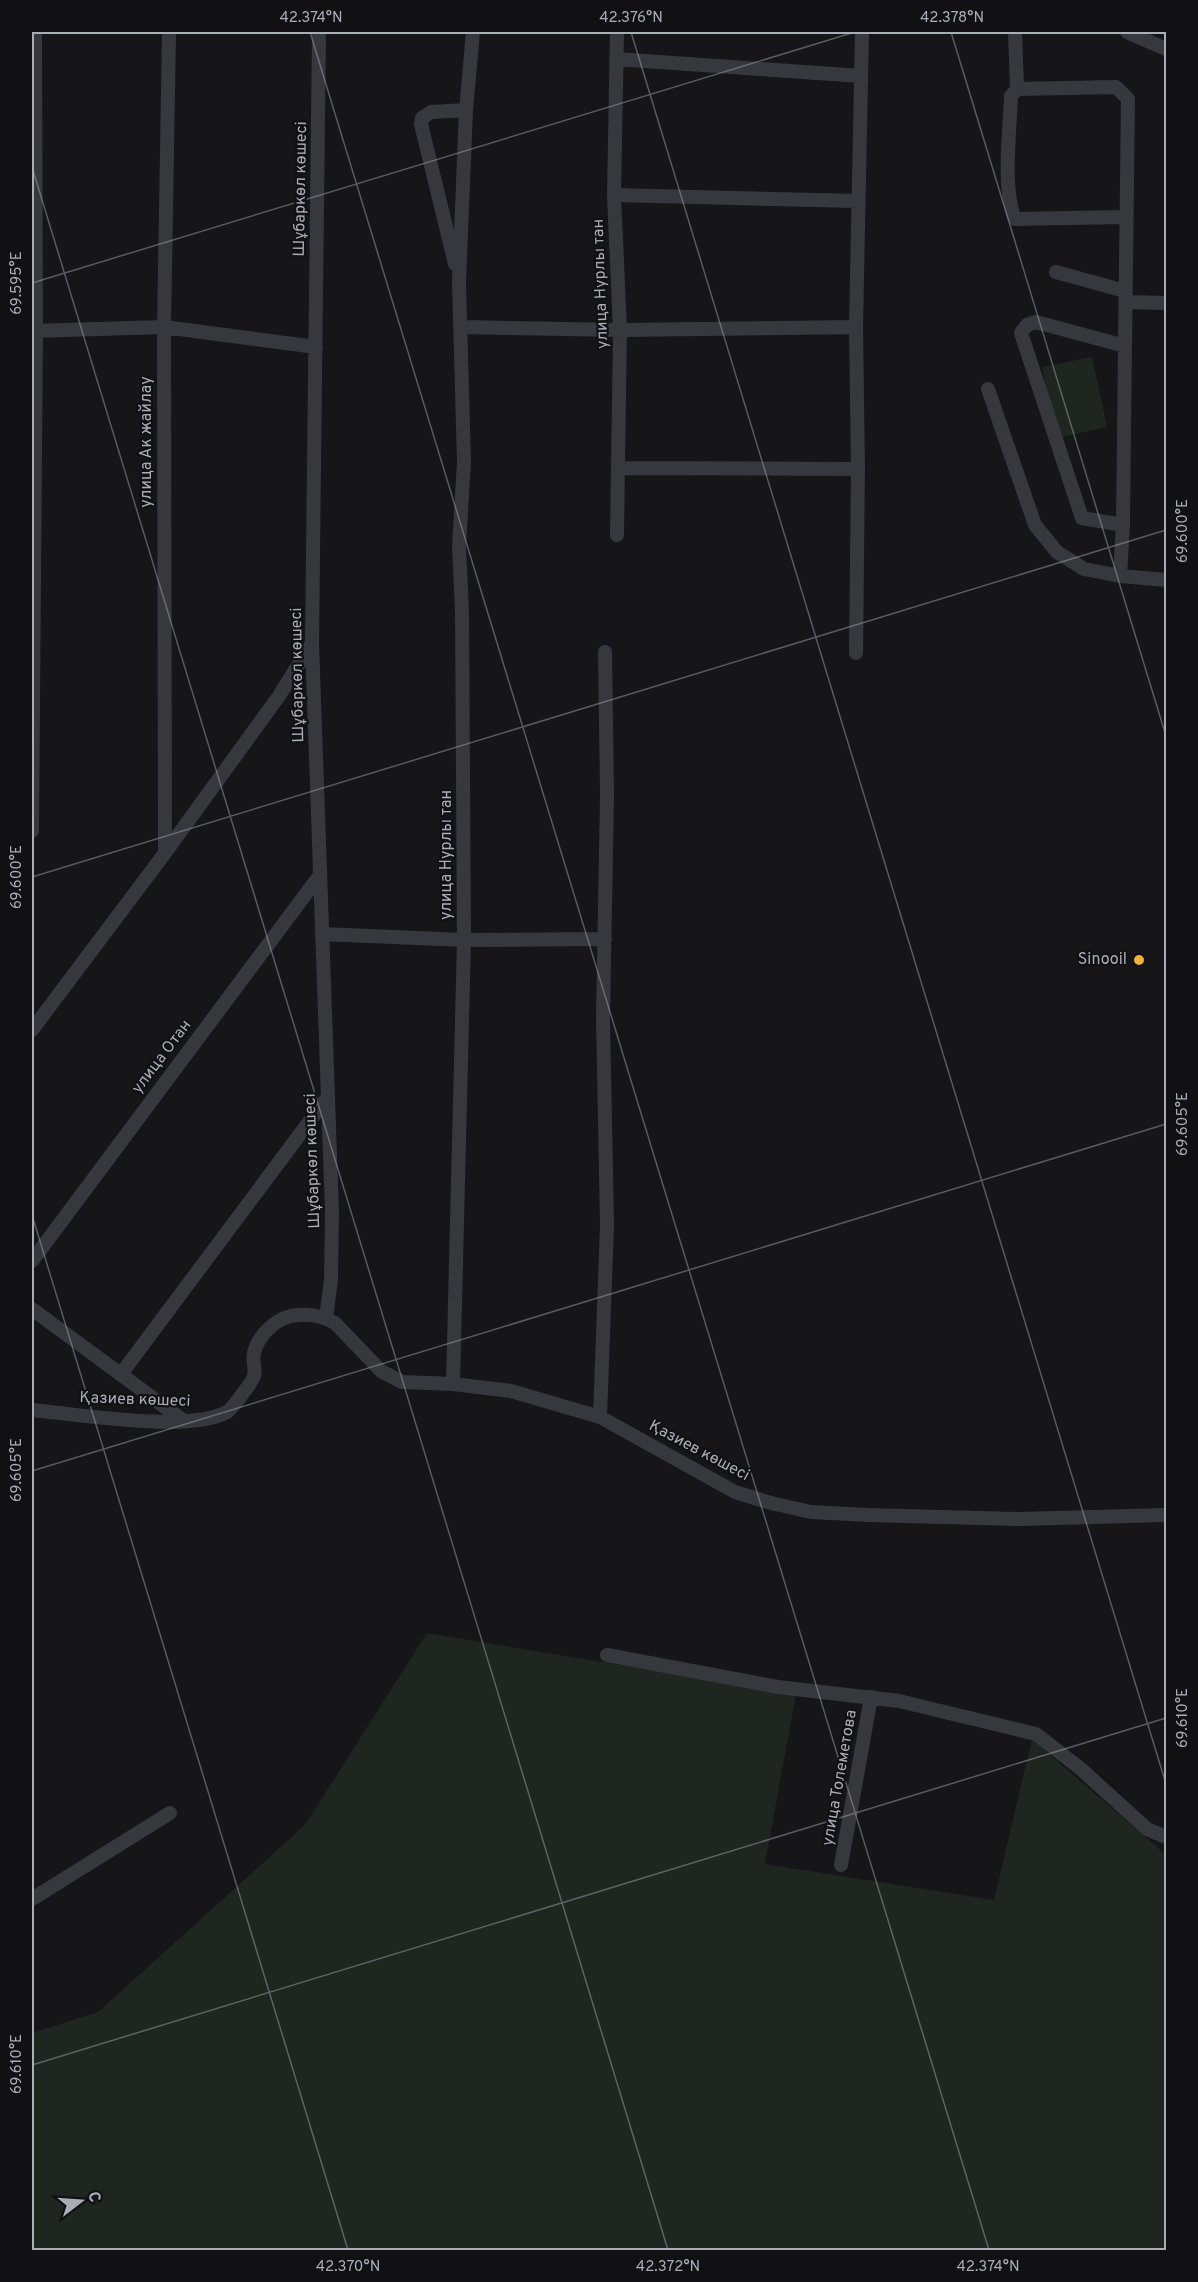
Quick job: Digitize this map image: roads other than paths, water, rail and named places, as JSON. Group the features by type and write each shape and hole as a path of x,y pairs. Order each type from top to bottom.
{"street":[{"path":"32,831 35,32"},
{"name":"улица Ак жайлау","path":"165,853 164,327 169,32"},
{"name":"Шұбаркөл көшесі","path":"319,32 312,644 332,1255 327,1318"},
{"path":"459,282 466,110 473,32"},
{"name":"улица Нурлы тан","path":"617,32 614,195 620,330 617,535"},
{"path":"856,653 858,469 856,327 862,32"},
{"path":"1014,32 1017,89 1011,96 1010,185 1011,208 1016,219 1126,217"},
{"path":"1127,32 1167,50"},
{"path":"616,59 861,76"},
{"path":"1017,89 1116,87 1123,92 1129,103 1123,525 1120,576"},
{"path":"459,282 422,118 431,112 466,110"},
{"path":"614,195 858,201"},
{"path":"1056,272 1125,296 1167,303"},
{"name":"улица Нурлы тан","path":"453,1384 464,940 462,610 458,575 459,513 464,462 459,282"},
{"path":"1123,525 1082,518 1021,333 1027,325 1036,322 1125,346"},
{"path":"34,331 164,327 316,346"},
{"path":"461,327 620,330 856,327"},
{"path":"988,389 1035,525 1058,552 1084,569 1120,576 1167,580"},
{"path":"618,468 858,469"},
{"path":"32,1030 279,696 312,644"},
{"path":"600,1417 607,1225 603,1018 605,652"},
{"name":"улица Отан","path":"32,1261 320,875"},
{"path":"322,934 464,940 604,939"},
{"path":"121,1374 327,1098"},
{"path":"32,1309 184,1421"},
{"name":"Қазиев көшесі","path":"32,1410 126,1419 184,1421 228,1412 254,1377 254,1353 264,1333 282,1318 304,1313 327,1318 348,1336 381,1371 402,1382 453,1384 511,1391 600,1417 735,1492 811,1512 1019,1519 1167,1515"},
{"path":"607,1655 778,1687 899,1701 1036,1734 1147,1829 1167,1837"},
{"name":"улица Толеметова","path":"841,1865 871,1697"},
{"path":"32,1899 170,1813"}],"place":[{"name":"Sinooil","path":"1139,960"}]}
